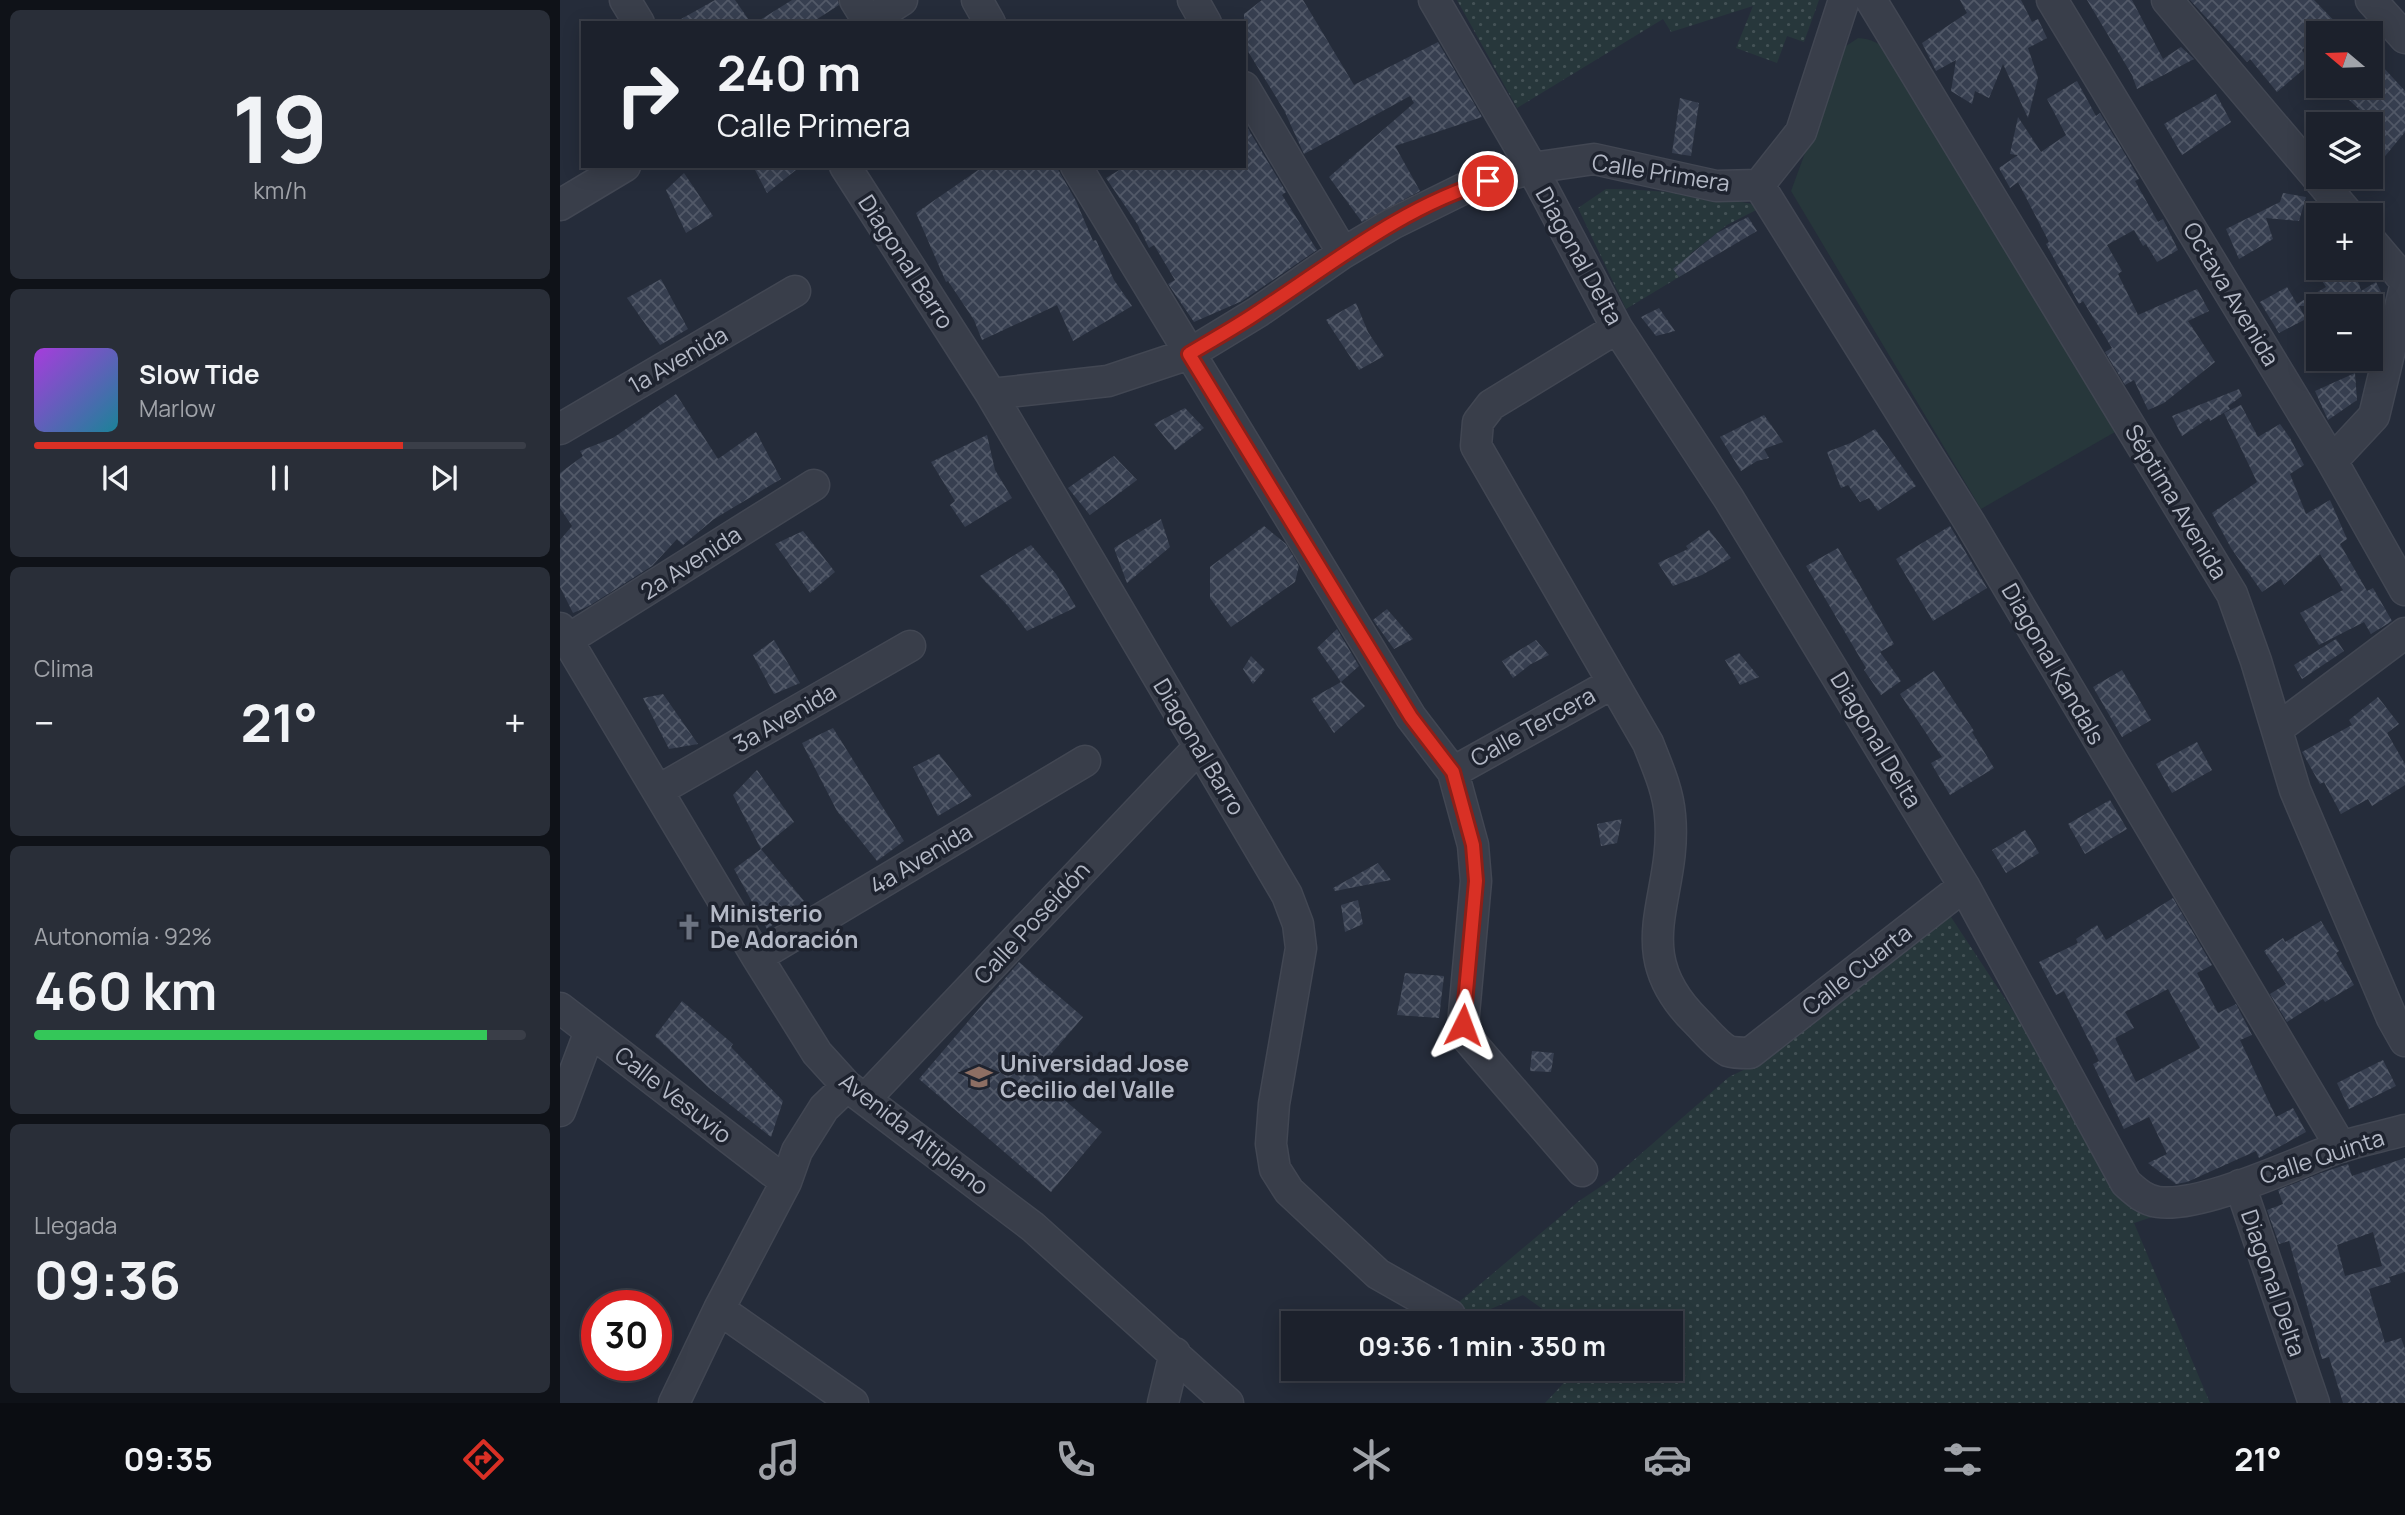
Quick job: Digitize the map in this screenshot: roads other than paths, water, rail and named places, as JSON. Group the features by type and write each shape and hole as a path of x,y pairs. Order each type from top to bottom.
{"street":[{"path":"625,0 638,21"},
{"path":"863,15 902,0"},
{"path":"977,0 989,21"},
{"path":"1193,0 1205,21"},
{"name":"Diagonal Delta","path":"1434,0 1532,168 1618,328 1729,499 1964,886 2126,1183 2139,1195 2156,1202 2178,1202 2212,1195 2240,1185 2314,1403"},
{"name":"Calle Primera","path":"991,394 1108,381 1189,354 1258,312 1343,253 1392,225 1465,188 1532,168 1594,159 1716,186 1759,185 1801,132 1844,0"},
{"name":"Séptima Avenida","path":"1871,0 2232,594 2295,790 2392,1018 2405,1041"},
{"name":"Octava Avenida","path":"2052,0 2332,461 2405,590"},
{"path":"2167,0 2339,203"},
{"path":"2371,0 2405,38"},
{"path":"1246,90 1343,253"},
{"path":"560,205 622,168"},
{"name":"Diagonal Barro","path":"846,168 991,394 1287,895 1298,924 1301,948 1275,1104 1271,1144 1275,1169 1289,1191 1378,1273 1443,1311"},
{"path":"1077,168 1411,717 1453,772 1473,845 1476,881 1463,1025 1468,1040 1582,1171"},
{"name":"Diagonal Kandals","path":"1759,185 1970,523 2341,1147"},
{"path":"2383,255 2405,281"},
{"path":"2332,461 2374,416 2405,287"},
{"name":"1a Avenida","path":"560,429 796,291"},
{"path":"1613,683 1475,446 1478,422 1491,405 1618,328"},
{"name":"2a Avenida","path":"564,634 814,485"},
{"path":"2277,729 2405,633"},
{"name":"Avenida Altiplano","path":"564,634 817,1053 856,1092 1033,1227 1227,1403"},
{"name":"3a Avenida","path":"659,790 911,646"},
{"name":"Calle Cuarta","path":"1613,683 1648,743 1664,784 1670,814 1668,869 1658,923 1657,954 1664,981 1692,1017 1729,1051 1750,1053 1964,886"},
{"name":"Calle Tercera","path":"1453,772 1613,683"},
{"name":"Calle Poseidón","path":"674,1403 719,1309 786,1182 797,1151 824,1108 856,1092 1199,747"},
{"name":"4a Avenida","path":"757,957 1085,761"},
{"name":"Calle Vesuvio","path":"560,1008 786,1182"},
{"path":"560,1111 590,1031"},
{"name":"Calle Quinta","path":"2240,1185 2341,1147 2405,1130"},
{"path":"719,1309 853,1403"},
{"path":"1163,1403 1175,1353"}],"place":[{"name":"Ministerio De Adoración","path":"689,927"},
{"name":"Universidad Jose Cecilio del Valle","path":"979,1077"}]}
